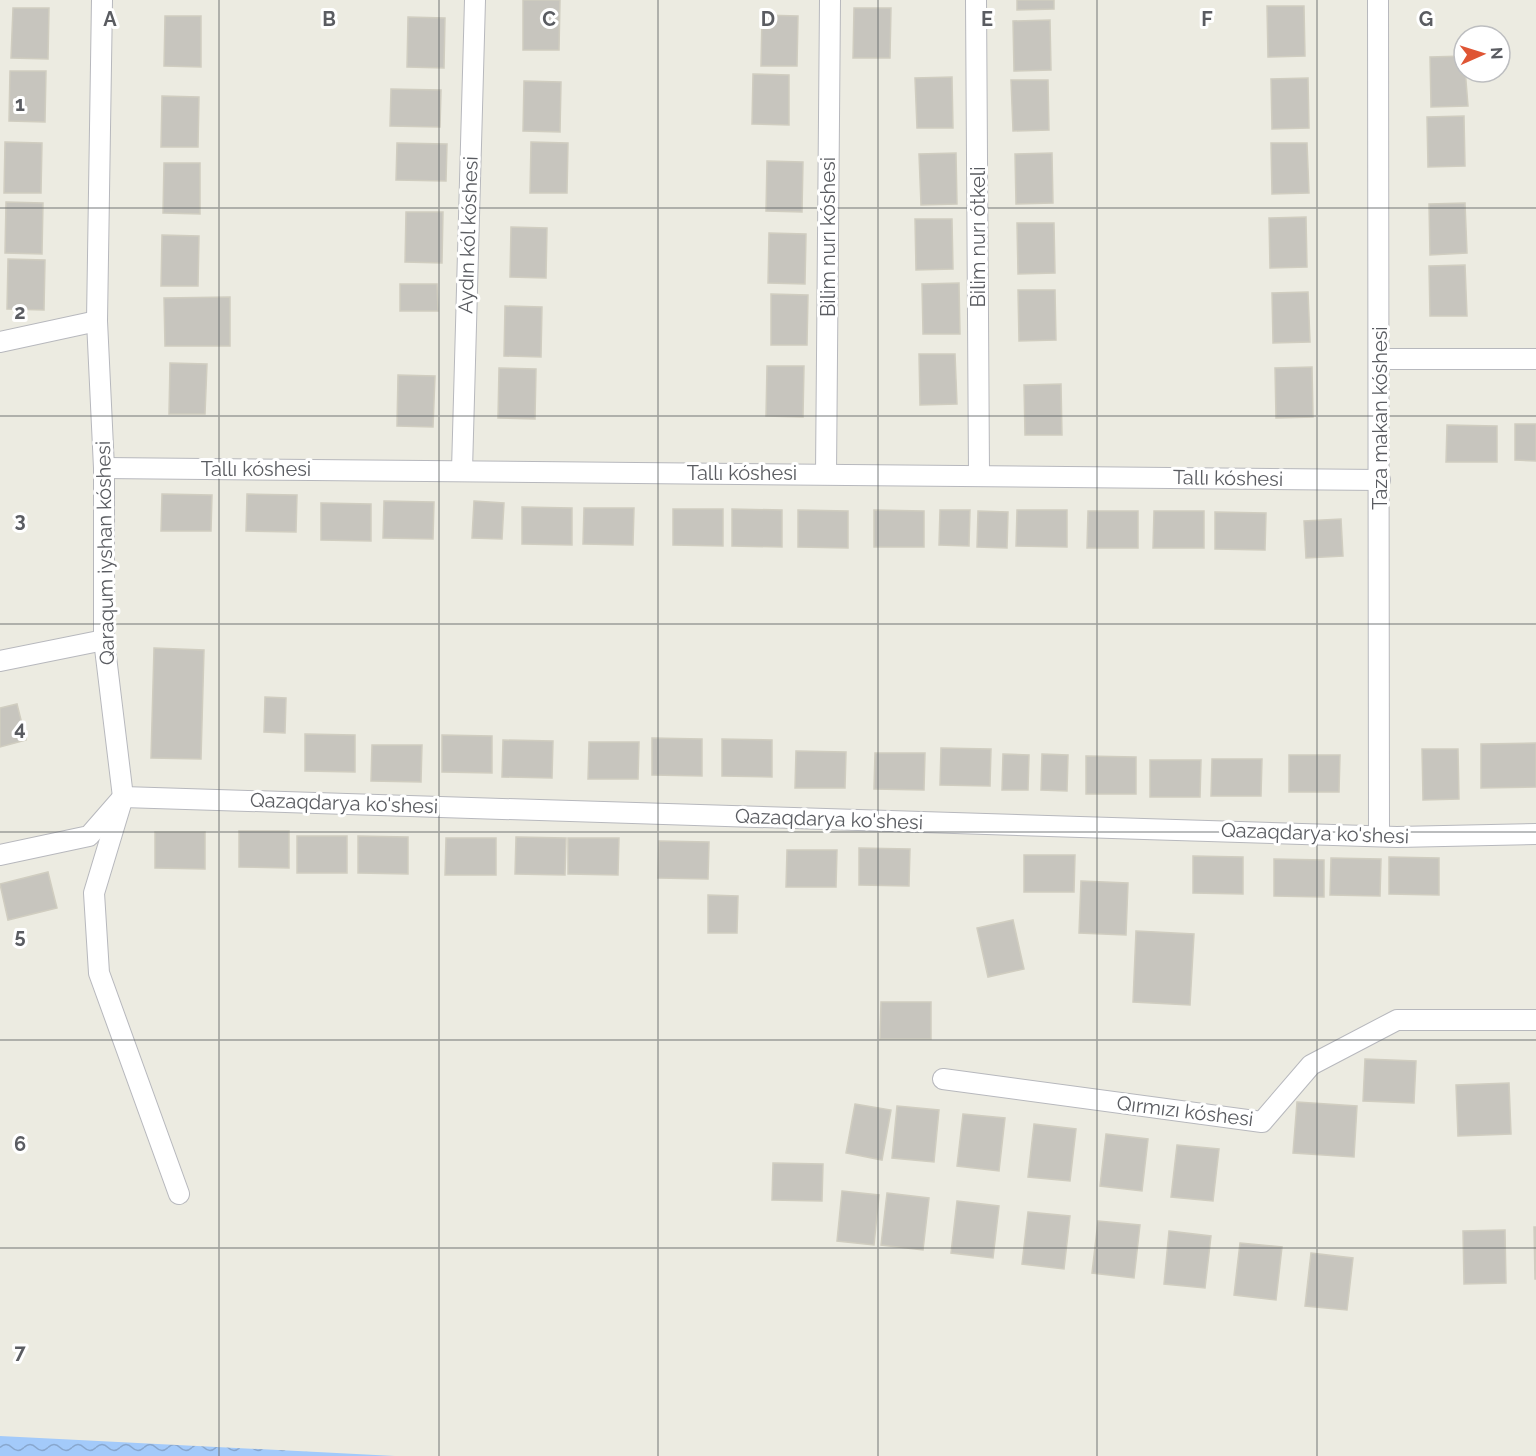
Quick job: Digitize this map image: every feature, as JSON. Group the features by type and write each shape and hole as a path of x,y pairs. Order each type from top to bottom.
{"street":[{"name":"Qaraqum iyshan kóshesi","path":"102,0 97,321 104,468 104,640 123,796 94,893 99,973 179,1194"},
{"name":"Aydın kól kóshesi","path":"462,470 475,0"},
{"name":"Bilim nurı kóshesi","path":"826,474 830,0"},
{"name":"Bilim nurı ótkeli","path":"976,0 979,474"},
{"name":"Taza makan kóshesi","path":"1378,0 1379,836"},
{"path":"0,342 97,321"},
{"path":"1380,359 1536,359"},
{"name":"Tallı kóshesi","path":"104,468 979,474 1380,480"},
{"path":"0,661 104,640"},
{"path":"0,855 89,836 123,796"},
{"name":"Qazaqdarya ko'shesi","path":"123,796 1379,836 1536,834"},
{"name":"Qırmızı kóshesi","path":"943,1079 1262,1122 1311,1065 1398,1020 1536,1020"}],"water":[{"path":"0,1436 395,1456 0,1456"}],"building":[{"path":"523,0 560,0 559,50 523,50"},
{"path":"1017,0 1054,0 1054,9 1017,10"},
{"path":"1267,6 1304,6 1305,56 1268,57"},
{"path":"13,8 49,8 48,59 11,58"},
{"path":"854,8 891,8 890,58 853,58"},
{"path":"762,15 798,16 797,66 761,66"},
{"path":"165,16 201,16 201,67 164,66"},
{"path":"408,17 445,18 444,68 407,67"},
{"path":"1050,20 1051,70 1014,71 1013,21"},
{"path":"1452,56 1452,84 1466,84 1468,106 1431,107 1430,57"},
{"path":"10,71 46,71 45,122 9,121"},
{"path":"753,74 789,75 789,125 752,124"},
{"path":"952,77 953,128 917,128 915,78"},
{"path":"1308,78 1309,128 1272,129 1271,79"},
{"path":"1011,80 1048,80 1049,130 1013,131"},
{"path":"524,81 561,82 560,132 523,131"},
{"path":"391,89 441,90 440,127 390,126"},
{"path":"162,96 199,97 198,147 161,147"},
{"path":"1464,116 1465,166 1428,167 1427,117"},
{"path":"5,142 42,143 41,193 4,193"},
{"path":"531,142 568,143 567,193 530,193"},
{"path":"397,143 447,144 446,181 396,180"},
{"path":"1271,143 1307,143 1309,193 1272,194"},
{"path":"956,153 957,204 921,205 919,154"},
{"path":"1052,153 1053,203 1016,204 1015,154"},
{"path":"767,161 803,162 802,212 766,211"},
{"path":"164,163 200,163 200,214 163,213"},
{"path":"6,202 43,203 42,254 5,253"},
{"path":"1465,203 1467,253 1430,255 1429,204"},
{"path":"406,212 443,212 442,263 405,262"},
{"path":"1306,217 1307,267 1270,268 1269,218"},
{"path":"915,219 952,219 953,269 916,270"},
{"path":"1017,223 1054,223 1055,273 1018,274"},
{"path":"511,227 547,228 546,278 510,277"},
{"path":"769,233 806,234 805,284 768,283"},
{"path":"162,235 199,236 198,286 161,286"},
{"path":"8,259 45,260 44,310 7,309"},
{"path":"1465,265 1467,316 1430,316 1429,266"},
{"path":"959,283 960,334 923,334 922,284"},
{"path":"400,284 437,284 438,311 400,311"},
{"path":"1018,290 1055,290 1056,340 1019,341"},
{"path":"1308,292 1310,342 1273,343 1272,293"},
{"path":"771,294 808,295 807,345 771,345"},
{"path":"230,297 230,346 165,346 164,298"},
{"path":"505,306 542,307 541,357 504,356"},
{"path":"919,354 955,354 957,404 920,405"},
{"path":"170,363 207,364 205,414 169,414"},
{"path":"767,366 804,366 803,417 766,416"},
{"path":"1312,367 1313,417 1276,418 1275,368"},
{"path":"499,368 536,369 535,419 498,418"},
{"path":"398,375 435,376 433,427 397,426"},
{"path":"1061,384 1062,435 1025,435 1024,385"},
{"path":"1515,424 1536,424 1536,461 1515,460"},
{"path":"1447,425 1497,426 1497,462 1446,462"},
{"path":"162,494 212,495 211,531 161,531"},
{"path":"247,494 297,495 296,532 246,531"},
{"path":"384,501 434,502 433,539 383,538"},
{"path":"474,501 504,503 502,539 472,538"},
{"path":"321,503 371,504 371,541 321,540"},
{"path":"522,507 572,508 572,545 522,544"},
{"path":"584,508 634,508 633,545 583,544"},
{"path":"673,509 723,509 723,546 673,545"},
{"path":"732,509 782,510 782,547 732,546"},
{"path":"798,510 848,511 848,548 798,547"},
{"path":"874,510 924,511 924,547 874,547"},
{"path":"940,510 970,510 969,546 939,545"},
{"path":"1017,510 1067,510 1067,547 1016,546"},
{"path":"978,511 1008,512 1007,548 977,547"},
{"path":"1088,511 1138,511 1138,548 1087,548"},
{"path":"1154,511 1204,511 1204,548 1153,548"},
{"path":"1215,512 1266,513 1265,550 1215,549"},
{"path":"1341,519 1343,556 1306,558 1304,521"},
{"path":"154,648 204,650 201,759 151,758"},
{"path":"265,697 286,698 285,733 264,732"},
{"path":"17,704 26,740 0,747 0,708"},
{"path":"305,734 355,735 355,772 305,771"},
{"path":"442,735 492,736 492,773 442,772"},
{"path":"652,738 702,739 702,776 652,775"},
{"path":"722,739 772,740 772,777 722,776"},
{"path":"503,740 553,741 552,778 502,777"},
{"path":"589,742 639,742 638,779 588,779"},
{"path":"1536,743 1536,787 1481,788 1481,744"},
{"path":"372,745 422,745 421,782 371,781"},
{"path":"941,748 991,749 990,786 940,785"},
{"path":"1422,749 1458,749 1459,799 1423,800"},
{"path":"796,751 846,752 845,788 795,788"},
{"path":"875,753 925,753 924,790 874,789"},
{"path":"1003,754 1029,755 1028,790 1002,790"},
{"path":"1042,754 1068,755 1067,791 1041,790"},
{"path":"1289,755 1340,755 1339,792 1289,792"},
{"path":"1086,756 1136,757 1136,794 1086,794"},
{"path":"1212,759 1262,759 1261,796 1211,796"},
{"path":"1150,760 1201,760 1200,797 1150,797"},
{"path":"239,831 289,831 289,868 239,867"},
{"path":"155,832 205,832 205,869 155,868"},
{"path":"297,836 347,836 347,873 297,873"},
{"path":"358,836 408,837 408,874 358,873"},
{"path":"516,837 566,838 565,875 515,874"},
{"path":"446,838 496,838 496,875 445,875"},
{"path":"568,838 619,838 618,875 568,874"},
{"path":"659,841 709,842 708,879 658,878"},
{"path":"859,848 910,849 909,886 859,885"},
{"path":"787,850 837,850 836,887 786,887"},
{"path":"1024,855 1075,855 1074,892 1024,892"},
{"path":"1193,856 1243,857 1243,894 1193,893"},
{"path":"1389,857 1439,858 1439,895 1389,894"},
{"path":"1331,858 1381,859 1380,896 1330,895"},
{"path":"1274,859 1324,860 1324,897 1274,896"},
{"path":"48,872 57,908 8,920 0,884"},
{"path":"1081,881 1128,883 1126,935 1079,933"},
{"path":"708,895 738,896 737,933 708,933"},
{"path":"1013,920 1024,969 988,977 977,928"},
{"path":"1136,931 1194,934 1190,1005 1133,1002"},
{"path":"881,1002 931,1002 931,1039 880,1039"},
{"path":"1365,1059 1416,1061 1414,1103 1363,1101"},
{"path":"1509,1083 1511,1134 1458,1136 1456,1085"},
{"path":"1297,1102 1357,1106 1354,1157 1293,1153"},
{"path":"855,1104 891,1110 882,1160 846,1153"},
{"path":"897,1106 939,1110 934,1162 892,1158"},
{"path":"963,1114 1005,1118 999,1171 957,1166"},
{"path":"1034,1124 1076,1129 1070,1181 1028,1177"},
{"path":"1106,1134 1148,1139 1142,1191 1100,1186"},
{"path":"1177,1145 1219,1149 1213,1201 1171,1197"},
{"path":"773,1163 823,1164 822,1201 772,1200"},
{"path":"842,1191 879,1195 874,1245 837,1241"},
{"path":"887,1193 929,1198 923,1250 881,1245"},
{"path":"957,1201 999,1206 993,1258 951,1253"},
{"path":"1028,1212 1070,1216 1064,1269 1022,1264"},
{"path":"1098,1221 1140,1225 1134,1278 1092,1273"},
{"path":"1534,1227 1536,1227 1536,1279 1535,1279"},
{"path":"1505,1230 1506,1283 1464,1284 1463,1231"},
{"path":"1169,1231 1211,1236 1205,1288 1164,1284"},
{"path":"1240,1243 1282,1247 1276,1300 1234,1295"},
{"path":"1311,1253 1353,1258 1347,1310 1305,1306"}]}
